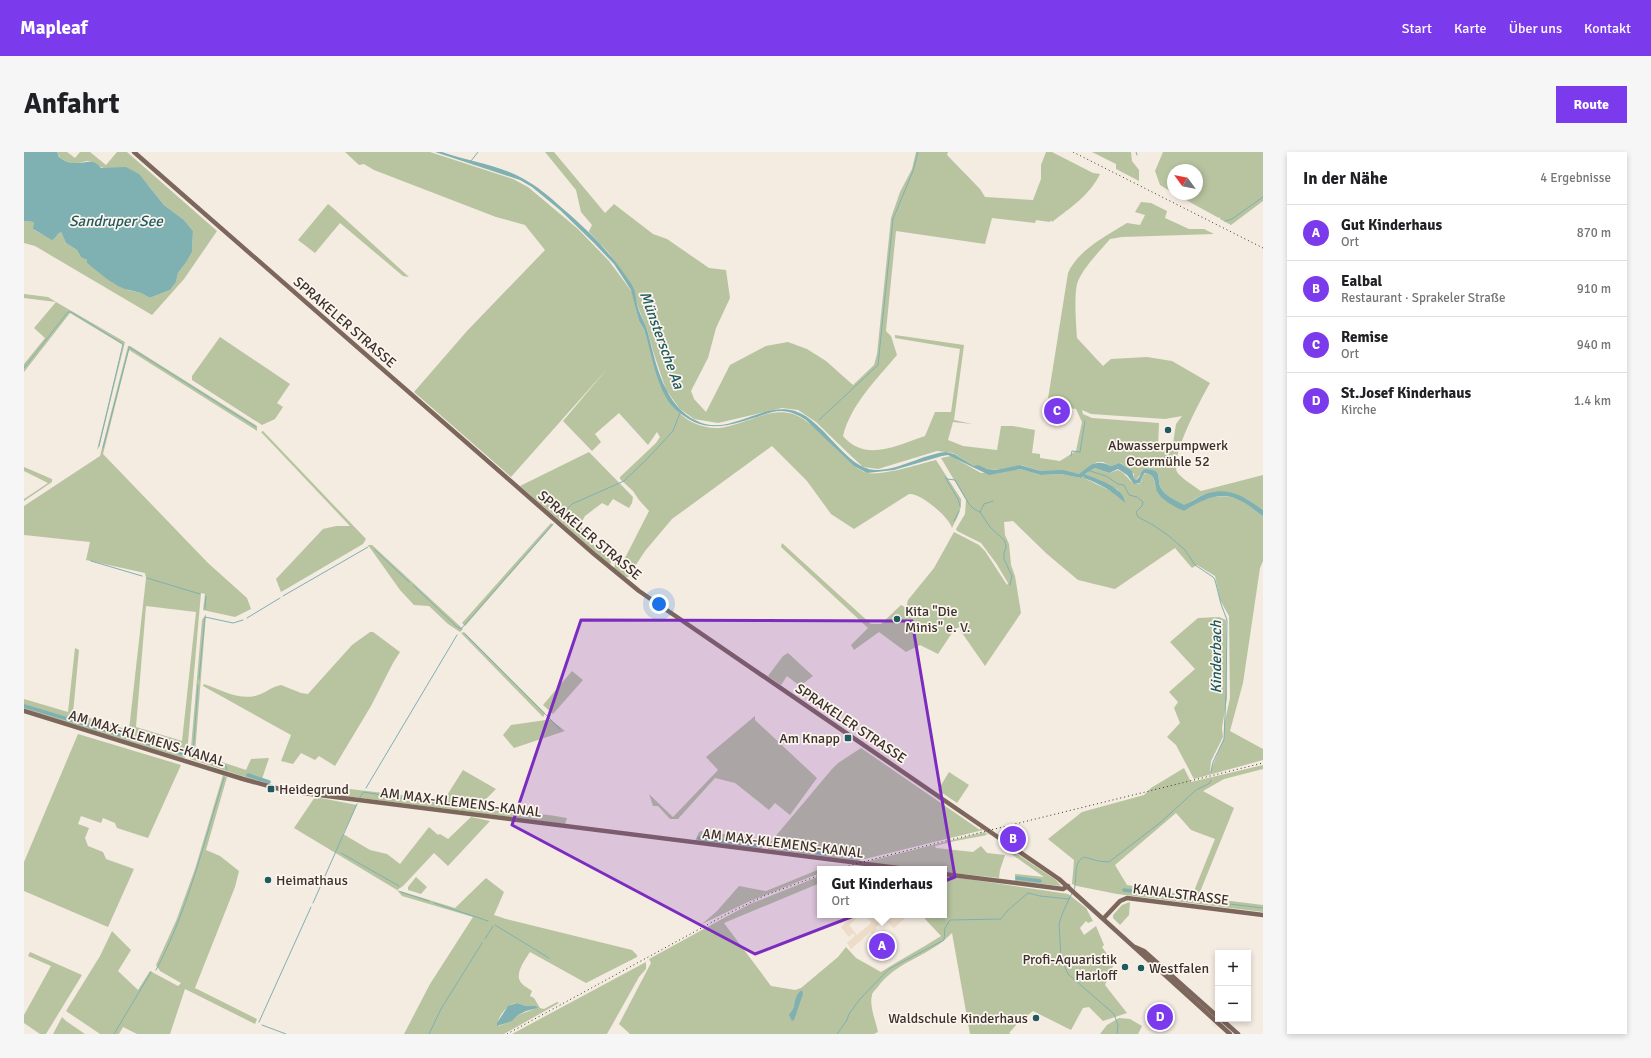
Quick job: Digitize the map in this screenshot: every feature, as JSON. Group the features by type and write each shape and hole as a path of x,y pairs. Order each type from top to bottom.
{"main road":[{"name":"SPRAKELER STRASSE","path":"134,152 594,554 639,591 1045,869 1075,892 1135,947"},
{"name":"AM MAX-KLEMENS-KANAL","path":"24,711 218,772 287,791 882,866"},
{"path":"947,874 1062,889 1069,887"},
{"name":"KANALSTRASSE","path":"1104,918 1120,901 1127,898 1263,915"},
{"path":"1135,947 1144,951 1215,1013"},
{"path":"1135,947 1230,1034"},
{"path":"1224,1022 1238,1034"}],"highlighted area":[{"path":"581,620 912,621 955,877 755,954 512,825"}],"green space":[{"path":"57,152 67,152 75,158 80,152 90,152 106,165 117,152 127,152 217,231 184,279 152,315 35,246 24,243 24,221 34,222 34,230 52,239 61,232 66,243 77,250 80,255 87,260 87,263 128,290 141,293 148,297 152,297 170,290 176,282 178,273 192,252 193,231 184,220 164,205 148,185 87,161 79,163 68,162 62,159"},
{"path":"345,152 430,152 513,179 528,187 578,229 609,261 632,292 639,321 644,329 658,377 674,406 684,417 698,425 721,428 772,413 782,412 793,414 807,421 852,464 867,473 882,473 936,460 961,499 960,510 952,528 946,518 934,506 920,497 909,494 854,529 831,514 807,481 772,446 672,519 645,551 628,577 625,577 614,569 616,559 623,562 649,511 633,491 620,479 620,477 656,443 660,437 657,432 648,445 619,413 595,434 601,442 592,451 563,421 607,369 511,477 414,392 467,331 545,250 525,225 496,217 374,170 364,164 359,165"},
{"path":"545,152 554,152 605,213 614,204 653,234 667,239 709,268 726,270 730,298 716,328 708,358 691,391 694,399 706,412 730,365 766,346 788,342 807,349 826,361 853,385 874,365 877,354 891,218 900,192 912,169 916,152 948,152 947,155 980,189 985,197 1033,200 1041,179 1041,165 1046,152 1052,152 1093,173 1100,174 1096,182 1085,195 1052,222 1051,220 1050,222 1036,220 1035,223 992,218 985,244 896,231 886,331 891,336 897,355 858,403 847,424 843,436 852,444 862,449 882,450 925,436 935,412 951,412 960,349 895,338 895,335 964,345 954,420 972,424 953,422 948,440 963,446 997,450 1001,426 1013,426 1035,430 1032,453 1040,454 1040,458 1060,461 1076,451 1082,422 1076,409 1047,405 1068,273 1078,257 1102,238 1127,223 1140,225 1145,215 1135,212 1141,202 1151,203 1167,211 1165,218 1189,229 1204,229 1214,234 1122,237 1110,239 1082,273 1077,284 1075,303 1077,338 1103,366 1111,359 1147,357 1172,361 1210,383 1182,441 1176,464 1177,472 1201,491 1263,475 1263,510 1235,494 1220,492 1200,496 1184,506 1163,491 1159,483 1158,474 1155,471 1145,469 1136,480 1134,478 1134,474 1121,463 1111,466 1103,462 1097,462 1079,474 1041,471 1021,465 999,470 974,466 953,453 937,451 878,469 863,467 816,422 798,410 782,408 718,423 694,419 680,409 666,390 632,286 608,252 589,232 592,225 581,212 576,190","holes":["1082,410 1091,414 1165,419 1182,416 1176,424 1172,450 1158,447 1159,423 1092,418 1083,414"]},
{"path":"1092,152 1131,152 1132,161 1139,170 1139,181 1116,169 1116,164"},
{"path":"1163,152 1263,152 1263,201 1231,225 1220,219 1220,217 1219,218 1186,200 1203,200 1203,164 1167,164 1167,189 1160,185 1155,171"},
{"path":"328,204 409,277 403,276 340,223 315,253 298,240"},
{"path":"24,294 48,297 56,302 24,298"},
{"path":"56,302 125,342 97,450 123,345 70,313 24,372 24,364 45,338 34,328"},
{"path":"220,337 290,384 277,403 283,407 275,419 262,425 192,380 192,376"},
{"path":"128,346 257,426 257,431 129,350 103,454 208,563 247,598 251,609 235,617 203,610 205,594 201,593 187,754 186,757 183,758 24,709 24,699 68,712 75,648 79,650 73,713 129,730 146,578 145,573 86,560 90,542 24,535 24,506 100,456","holes":["146,606 196,612 182,741 136,727"]},
{"path":"263,431 366,539 363,544 281,592 276,579 323,529 336,526 350,526 261,432"},
{"path":"589,452 633,497 629,508 613,499 608,506 602,503 585,516 580,525 596,548 612,558 610,565 520,486"},
{"path":"951,456 981,473 1020,469 1041,475 1061,474 1081,478 1084,476 1084,478 1117,494 1124,502 1118,490 1085,474 1095,468 1109,473 1118,470 1131,481 1139,484 1143,475 1147,473 1152,477 1160,495 1184,511 1204,500 1218,496 1226,496 1233,497 1246,503 1263,516 1263,561 1260,568 1243,683 1230,731 1263,749 1263,760 1194,779 1176,745 1167,737 1180,723 1174,708 1178,702 1169,692 1195,669 1170,642 1198,618 1219,617 1226,620 1227,698 1222,728 1223,737 1211,761 1210,773 1224,738 1224,725 1230,698 1229,616 1220,600 1215,576 1197,565 1192,568 1175,548 1115,589 1078,580 1047,554 1013,521 1004,522 1005,535 1009,544 1011,565 1015,576 1021,613 985,666 960,630 960,627 952,630 952,633 938,654 920,645 906,652 879,632 854,650 851,645 868,628 781,547 782,543 871,624 881,624 901,605 906,608 908,600 934,568 954,532 979,545 985,551 1007,585 1008,583 996,563 981,543 957,531 956,529 965,514 966,500 941,458"},
{"path":"24,467 52,479 52,482 24,501 24,499 48,483 24,471"},
{"path":"551,523 553,525 465,626 462,623"},
{"path":"368,545 372,545 463,629 460,632 448,624 429,606 414,605 400,590"},
{"path":"206,614 195,753 246,770 251,759 269,758 261,782 190,759 202,620"},
{"path":"370,632 373,632 400,652 371,706 335,766 319,756 315,760 301,753 293,764 281,761 291,735 203,686 204,684 242,697 255,696 281,685 301,693 308,694 352,645"},
{"path":"464,632 545,713 543,717 461,633"},
{"path":"788,653 813,676 800,686 787,676 781,685 768,676 783,656"},
{"path":"572,671 583,680 553,714 543,705"},
{"path":"755,716 755,720 817,778 790,815 775,803 769,810 735,783 715,778 678,819 670,819 658,806 653,806 649,794 673,817 718,770 706,757"},
{"path":"551,720 565,731 514,748 503,735 511,725"},
{"path":"78,734 181,765 148,838 117,828 115,823 103,818 101,823 81,816 78,824 89,828 85,838 88,846 103,852 106,859 134,869 108,927 24,891 24,862"},
{"path":"861,748 980,830 980,828 983,830 857,861 768,849 769,844 832,769 838,763"},
{"path":"1263,765 1263,769 1224,779 1203,791 1234,808 1198,897 1263,905 1263,912 1117,894 1072,884 1074,860 1048,839 1082,812 1144,795 1151,788 1184,768 1191,782","holes":["1176,813 1191,830 1215,839 1192,896 1127,885 1115,865"]},
{"path":"463,770 496,789 481,804 487,804 490,806 491,810 567,818 565,824 321,793 324,786 444,800"},
{"path":"949,772 969,785 957,803 938,790"},
{"path":"223,775 227,777 206,850 220,856 239,871 235,887 195,988 257,1019 255,1024 185,989 170,1034 137,1034 123,1027 119,1034 100,1034 66,1011 100,956 112,931 131,950 118,971 138,990 150,971 178,986 181,983 160,971 156,965 176,921 195,869"},
{"path":"315,797 357,805 343,834 370,850 387,854 400,864 429,827 438,835 440,834 448,839 471,817 490,821 448,866 434,853 403,886 397,890 294,828"},
{"path":"701,831 767,840 766,844 761,849 695,841 699,832"},
{"path":"985,832 991,835 985,833 987,835 935,846 936,848 973,852 981,846 987,853 1005,855 999,878 947,872 947,866 899,866 865,862"},
{"path":"1008,848 1056,880 1061,886 1015,881 1015,874 1044,877 1007,851"},
{"path":"817,870 817,874 748,902 702,924 717,911 739,886 766,891"},
{"path":"947,876 1068,894 1086,908 1093,921 1088,923 1086,921 1080,928 1084,935 1096,926 1104,945 1102,947 1114,964 1105,985 1127,1013 1103,1021 1089,1007 1083,1008 1071,1030 1033,1011 1018,1023 1009,1033 1011,1034 970,1034 952,933 944,941 894,971 872,994 871,1004 878,1032 874,1034 630,1034 619,1024 651,963 649,959 750,904 817,877 817,884 724,923 771,986 795,990 801,988 838,957 846,947 856,958 881,972 941,936 925,919 947,918"},
{"path":"416,877 427,887 421,894 408,890 408,887"},
{"path":"486,878 504,892 494,915 632,950 637,957 586,983 530,952 520,970 520,981 532,991 530,996 534,998 540,1008 544,1009 557,1002 559,1003 504,1034 404,1034 430,984 473,917 402,896 397,890 455,908","holes":["517,1003 526,1006 536,1006 537,1008 518,1015 513,1020 499,1026 497,1025 500,1017 510,1005"]},
{"path":"1130,902 1129,915 1120,925 1113,918 1113,915 1122,905"},
{"path":"30,952 82,975 46,1034 40,1034 24,1023 24,1015 51,966 28,956"},
{"path":"646,962 646,969 639,977 607,1034 512,1034"},
{"path":"62,1017 66,1021 85,1034 53,1034"},
{"path":"1119,1018 1130,1019 1142,1026 1138,1034 1100,1034 1107,1025"}],"shaded area":[{"path":"851,918 857,918 849,925 857,935 871,922 867,918 905,918 894,928 886,921 882,924 880,923 872,934 870,932 851,949 847,943 855,936 853,933 849,937 841,927"}],"water":[{"name":"Sandruper See","path":"24,152 57,152 59,157 70,162 92,162 101,168 126,167 139,174 164,205 184,220 193,231 192,252 178,273 176,282 170,290 152,297 148,297 141,293 118,286 87,263 87,260 81,257 77,250 66,243 61,232 52,240 33,229 34,222 24,221"},
{"path":"435,152 442,152 493,166 522,178 548,196 591,235 608,253 632,285 638,308 647,330 658,371 669,395 686,414 697,421 709,425 721,425 770,411 783,409 795,411 806,416 816,424 854,462 864,468 875,470 893,468 937,453 946,452 954,454 974,466 978,465 987,469 996,470 1020,465 1041,471 1063,470 1079,474 1094,464 1102,463 1111,466 1120,463 1132,471 1136,480 1145,469 1155,471 1158,473 1159,483 1163,491 1184,505 1212,492 1228,492 1242,496 1249,500 1263,510 1263,516 1242,502 1232,497 1225,496 1217,496 1203,500 1184,511 1170,504 1160,496 1154,478 1149,474 1145,473 1140,483 1134,484 1127,475 1118,469 1109,473 1095,468 1085,474 1115,488 1124,497 1125,503 1111,491 1084,478 1084,476 1081,478 1061,474 1041,475 1020,469 989,475 948,455 894,470 867,473 854,466 806,420 788,412 774,412 724,426 705,425 696,423 678,412 667,399 656,374 644,329 639,321 631,290 614,264 594,243 560,210 532,187 520,180"},
{"path":"802,990 803,994 794,1020 792,1021 789,1015 794,1008 797,995"},
{"path":"517,1003 526,1006 536,1006 538,1008 526,1011 518,1015 512,1021 497,1026 497,1023 508,1006"}],"waterway":[{"path":"471,161 478,152"},
{"path":"819,420 878,365 893,219 913,171 918,152"},
{"path":"1225,221 1232,219 1263,197"},
{"path":"24,368 68,312 71,312 123,344 99,446"},
{"path":"129,347 256,427"},
{"path":"103,448 129,348"},
{"path":"559,517 572,504 624,481 673,431 680,413"},
{"path":"1071,456 1072,451 1080,452 1085,421"},
{"name":"Kinderbach","path":"1090,471 1106,476 1118,484 1124,485 1129,495 1137,497 1143,502 1142,506 1136,512 1138,517 1169,536 1185,550 1195,565 1215,580 1227,620 1226,693 1224,739 1213,762 1211,772"},
{"path":"945,477 947,479 955,480 969,504 980,512 990,527 1005,541 1006,547 1004,559 1012,576 1010,585"},
{"path":"946,479 958,499 960,506"},
{"path":"980,512 984,504 993,501"},
{"path":"954,521 959,511"},
{"path":"413,585 461,629 553,524"},
{"path":"283,596 368,547"},
{"path":"375,550 409,582"},
{"path":"91,561 142,576"},
{"path":"147,578 200,594"},
{"path":"205,609 206,596"},
{"path":"247,618 280,598"},
{"path":"199,679 205,617 233,623 243,620"},
{"path":"465,634 560,729"},
{"path":"366,788 457,635"},
{"path":"198,685 193,754 226,766 227,770"},
{"path":"24,706 184,754"},
{"path":"248,775 269,782"},
{"path":"156,970 186,900 224,778"},
{"name":"Kinderbach","path":"1074,890 1077,867 1080,860 1084,857 1109,862 1161,822 1196,790 1210,783 1211,780"},
{"path":"363,792 388,796"},
{"path":"360,797 363,793"},
{"path":"393,797 487,810"},
{"path":"313,903 357,804"},
{"path":"699,838 762,845"},
{"path":"776,847 828,854"},
{"path":"341,853 399,886"},
{"path":"837,854 859,858"},
{"path":"1017,878 1040,881"},
{"path":"1124,890 1191,899"},
{"path":"401,892 429,901"},
{"path":"837,1034 860,999 889,969 944,940 945,928 950,920 1001,919 1007,911 1028,893 1040,896 1069,899"},
{"name":"Kinderbach","path":"1072,893 1059,924 1061,958 1068,974 1114,1014 1118,1025 1117,1034"},
{"path":"1197,900 1263,908"},
{"path":"434,903 488,921"},
{"path":"259,1022 311,907"},
{"path":"495,925 549,958"},
{"path":"485,939 493,926"},
{"path":"429,1034 441,1009 482,943"},
{"path":"114,1034 151,972"},
{"path":"262,1025 286,1034"}],"railway":[{"path":"1073,152 1263,248"},
{"path":"848,866 1263,763"},
{"path":"507,1034 727,914 766,895 817,876"}],"place":[{"name":"Remise","path":"1057,411"},
{"name":"Abwasserpumpwerk Coermühle 52","path":"1168,430"},
{"name":"Kita \"Die Minis\" e. V.","path":"897,619"},
{"name":"Am Knapp","path":"848,738"},
{"name":"Heidegrund","path":"271,789"},
{"name":"Ealbal","path":"1013,839"},
{"name":"Heimathaus","path":"268,880"},
{"name":"Gut Kinderhaus","path":"882,946"},
{"name":"Profi-Aquaristik Harloff","path":"1125,967"},
{"name":"Westfalen","path":"1141,968"},
{"name":"St.Josef Kinderhaus","path":"1160,1017"},
{"name":"Waldschule Kinderhaus","path":"1036,1018"}],"water label":[{"name":"Münstersche Aa","path":"662,340"}]}
